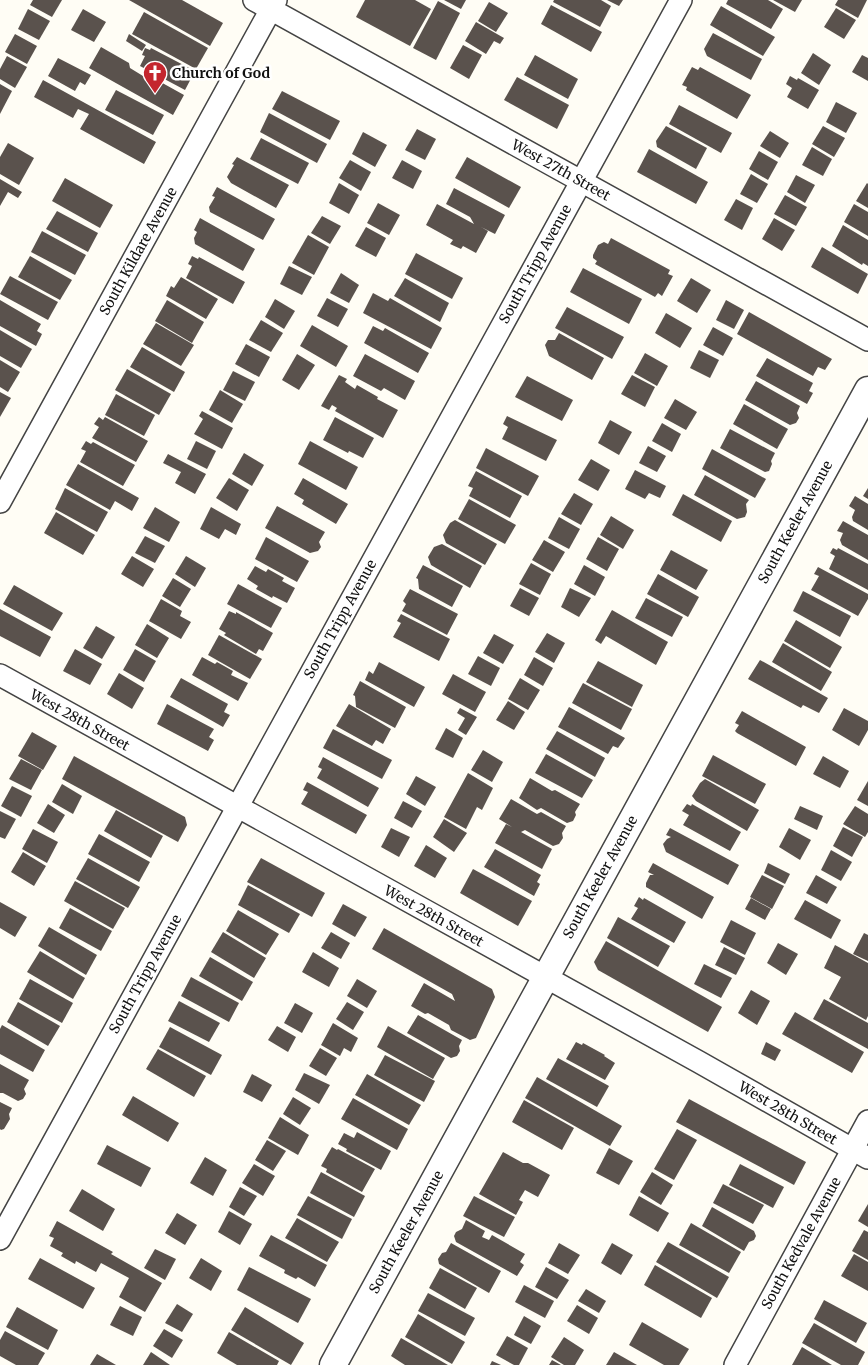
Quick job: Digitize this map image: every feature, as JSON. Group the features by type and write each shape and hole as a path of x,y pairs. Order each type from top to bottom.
{"street":[{"name":"South Tripp Avenue","path":"0,1239 680,0"},
{"name":"West 27th Street","path":"267,3 581,181 868,340"},
{"name":"South Kildare Avenue","path":"0,502 267,3"},
{"name":"South Keeler Avenue","path":"333,1365 868,390"},
{"name":"West 28th Street","path":"0,675 860,1153"},
{"name":"South Kedvale Avenue","path":"735,1365 860,1153 868,1121"}],"building":[{"path":"33,0 62,0 52,17 30,5"},
{"path":"129,0 182,0 223,23 210,46"},
{"path":"365,0 415,0 431,9 410,46 356,17"},
{"path":"444,0 466,0 461,9"},
{"path":"554,0 601,0 611,6 600,27 553,2"},
{"path":"607,0 623,0 619,6"},
{"path":"728,0 768,0 783,9 771,29 726,4"},
{"path":"773,0 802,0 795,12"},
{"path":"838,0 867,0 858,18 835,5"},
{"path":"438,1 460,13 436,60 413,48"},
{"path":"489,2 508,13 496,32 478,21"},
{"path":"551,5 602,32 591,52 541,24"},
{"path":"721,6 775,37 763,56 710,25"},
{"path":"836,8 856,20 844,39 824,27"},
{"path":"28,9 50,21 39,40 18,29"},
{"path":"83,9 106,22 94,42 71,30"},
{"path":"144,12 208,48 196,69 132,34"},
{"path":"476,22 504,38 500,44 494,41 486,54 465,41"},
{"path":"713,33 762,59 751,80 707,56 704,49"},
{"path":"15,34 37,46 27,64 5,52"},
{"path":"129,34 146,45 142,51 126,41"},
{"path":"463,45 482,55 469,79 450,68"},
{"path":"101,47 129,63 130,68 143,76 148,75 184,95 173,115 89,68"},
{"path":"145,48 150,50 151,48 195,71 185,90 140,66 145,56 142,55"},
{"path":"813,53 831,65 819,85 801,73"},
{"path":"535,55 578,79 568,99 524,75"},
{"path":"862,55 868,58 868,81 852,72"},
{"path":"7,56 27,67 15,88 0,79 0,69"},
{"path":"58,58 91,75 85,85 80,82 75,91 48,76"},
{"path":"692,67 698,70 700,67 751,95 737,119 686,90 687,87 682,85"},
{"path":"790,76 797,80 798,78 819,90 808,109 787,97 792,88 786,84"},
{"path":"517,77 569,105 557,129 504,100"},
{"path":"43,80 156,142 144,164 80,129 89,114 78,109 73,118 34,97"},
{"path":"0,84 12,91 0,114"},
{"path":"116,90 164,115 153,135 105,110"},
{"path":"282,91 340,121 330,140 272,109"},
{"path":"836,102 857,113 846,133 826,122"},
{"path":"679,105 732,133 721,153 669,124"},
{"path":"269,113 327,144 317,163 260,132"},
{"path":"666,126 707,148 696,169 657,147 656,141"},
{"path":"823,126 845,138 834,157 812,144"},
{"path":"417,129 436,139 425,160 405,150"},
{"path":"770,131 789,143 780,158 760,146"},
{"path":"363,132 387,145 375,167 352,154"},
{"path":"261,138 309,163 298,184 250,159"},
{"path":"8,143 34,158 19,185 0,174 0,157"},
{"path":"812,147 832,159 823,176 802,165"},
{"path":"649,149 708,182 696,204 637,172"},
{"path":"759,151 778,162 768,180 749,169"},
{"path":"237,157 289,185 276,208 231,183 227,177"},
{"path":"467,157 521,187 509,208 455,178"},
{"path":"350,160 371,172 361,191 339,178"},
{"path":"402,160 422,171 413,189 392,178"},
{"path":"751,174 768,184 757,203 740,194"},
{"path":"796,175 815,185 805,203 787,192"},
{"path":"65,178 113,205 100,228 52,201"},
{"path":"0,179 22,192 18,198 8,192 0,206"},
{"path":"339,183 359,195 349,214 329,203"},
{"path":"868,184 868,208 856,201"},
{"path":"217,187 275,219 263,240 210,212 209,207 215,197 212,196"},
{"path":"454,188 505,215 495,234 481,227 488,231 476,253 463,246 461,249 450,244 453,240 426,225 437,204 474,224 470,217 446,204"},
{"path":"785,195 807,207 796,226 774,214"},
{"path":"736,199 753,208 742,230 724,220"},
{"path":"378,203 400,215 389,235 367,223"},
{"path":"854,204 868,212 868,236 844,222"},
{"path":"57,211 98,233 88,252 46,229"},
{"path":"322,216 341,226 330,244 311,233"},
{"path":"200,218 255,249 243,271 195,244 194,238 197,232 194,230"},
{"path":"774,218 795,230 782,251 762,239"},
{"path":"843,225 868,240 868,266 863,263 862,265 832,246"},
{"path":"366,227 386,238 376,257 355,246"},
{"path":"42,231 86,255 75,275 31,252"},
{"path":"308,235 329,247 314,275 292,263"},
{"path":"611,238 670,270 668,274 673,276 662,296 658,293 655,297 595,264 597,261 593,258 593,255 598,245 604,242 608,244"},
{"path":"822,247 868,274 858,294 811,267"},
{"path":"416,253 463,278 452,299 405,274"},
{"path":"30,256 72,280 60,300 18,277"},
{"path":"192,256 198,259 199,257 245,282 233,304 186,278 192,266 188,264"},
{"path":"289,266 312,277 302,295 280,284"},
{"path":"583,268 642,299 629,324 570,292"},
{"path":"341,273 359,285 349,303 330,293"},
{"path":"10,276 58,302 48,320 0,294"},
{"path":"181,277 218,299 206,319 166,296 171,286 174,288"},
{"path":"405,278 449,303 440,322 394,296"},
{"path":"691,278 711,290 697,313 677,301"},
{"path":"373,293 388,301 390,298 442,328 431,349 363,313"},
{"path":"327,298 348,309 338,327 317,316"},
{"path":"275,299 295,311 284,329 265,317"},
{"path":"0,300 41,324 37,331 42,334 36,346 0,326"},
{"path":"167,300 204,322 192,343 155,321"},
{"path":"726,300 744,310 734,329 716,320"},
{"path":"567,307 624,337 612,359 555,328"},
{"path":"749,312 832,359 825,370 818,367 813,376 737,334"},
{"path":"666,313 692,328 680,348 655,333"},
{"path":"261,320 283,333 271,352 249,340"},
{"path":"156,323 194,345 181,366 143,344"},
{"path":"312,325 348,346 336,367 300,346"},
{"path":"373,326 383,331 385,328 429,353 418,373 364,343"},
{"path":"713,327 733,338 723,356 703,345"},
{"path":"0,330 32,349 21,368 0,356"},
{"path":"559,333 604,358 592,380 549,356 545,345 548,340 555,340"},
{"path":"246,344 270,357 259,377 235,364"},
{"path":"142,347 185,372 174,392 130,367"},
{"path":"699,350 719,360 710,378 690,368"},
{"path":"645,353 668,366 657,386 634,373"},
{"path":"297,354 315,365 299,390 282,380"},
{"path":"365,354 415,381 405,400 384,388 381,391 353,376"},
{"path":"767,358 813,383 809,391 813,393 807,404 756,376"},
{"path":"0,360 20,372 8,392 0,387"},
{"path":"127,369 171,394 159,415 115,390"},
{"path":"233,371 255,382 245,401 223,390"},
{"path":"339,375 347,379 345,382 355,389 357,385 378,397 377,399 398,410 383,438 335,411 337,408 332,405 329,410 321,406"},
{"path":"632,375 655,387 645,407 621,394"},
{"path":"527,376 573,400 562,421 515,397"},
{"path":"756,381 800,406 797,413 799,418 796,423 790,425 745,400"},
{"path":"220,390 243,404 232,423 209,410"},
{"path":"0,392 11,398 0,417"},
{"path":"116,394 155,415 144,436 105,415"},
{"path":"675,399 697,412 686,430 664,418"},
{"path":"744,404 788,429 777,449 733,424"},
{"path":"202,411 233,428 222,449 194,434 203,419 199,416"},
{"path":"507,416 557,440 546,461 502,439 508,427 503,424"},
{"path":"99,417 103,420 105,417 148,441 136,462 92,438 99,427 94,424"},
{"path":"335,417 374,438 363,458 349,451 348,453 323,440"},
{"path":"610,420 632,432 619,455 598,443"},
{"path":"662,423 681,434 672,452 652,441"},
{"path":"730,429 775,453 769,471 765,472 720,448"},
{"path":"86,441 91,444 93,442 135,465 123,486 80,462 86,451 81,449"},
{"path":"196,441 216,451 207,469 187,459"},
{"path":"310,441 358,467 346,490 298,464"},
{"path":"648,446 666,456 657,472 639,463"},
{"path":"486,448 539,476 528,496 476,468"},
{"path":"712,449 766,479 755,498 702,469"},
{"path":"244,453 264,465 252,486 232,474"},
{"path":"168,454 206,474 195,494 175,483 181,472 163,463"},
{"path":"591,459 610,470 598,491 578,480"},
{"path":"78,464 139,498 132,511 115,501 110,510 66,485"},
{"path":"635,470 666,486 660,498 649,493 645,499 625,489"},
{"path":"476,471 522,496 510,518 469,496 473,488 468,486"},
{"path":"705,475 749,500 746,504 747,512 745,517 737,519 694,495"},
{"path":"229,478 249,490 237,511 216,498"},
{"path":"303,478 348,504 336,524 302,504 304,500 294,494"},
{"path":"65,488 108,512 97,532 55,509"},
{"path":"868,488 868,499 863,496"},
{"path":"574,493 593,504 581,525 561,514"},
{"path":"683,494 732,521 721,542 672,515"},
{"path":"855,496 868,504 868,530 853,521 852,517 855,510 849,506"},
{"path":"469,499 516,525 505,544 458,519"},
{"path":"277,506 325,532 319,542 321,547 318,551 310,553 265,528"},
{"path":"155,507 180,522 169,542 143,528"},
{"path":"211,507 241,524 236,535 225,529 219,539 200,529"},
{"path":"56,512 95,535 83,555 44,533"},
{"path":"611,516 634,530 623,549 600,535"},
{"path":"559,517 580,529 569,549 548,538"},
{"path":"455,520 497,544 485,565 446,543 443,535 450,523"},
{"path":"843,521 868,535 868,560 842,545 840,540 843,533 837,531"},
{"path":"145,536 165,546 155,563 135,553"},
{"path":"266,537 309,561 297,582 255,559"},
{"path":"598,537 619,549 607,571 586,559"},
{"path":"544,540 565,552 553,572 532,560"},
{"path":"442,544 482,566 470,588 431,565 428,557 434,547"},
{"path":"833,548 837,550 838,548 868,564 868,590 829,569 835,556 830,553"},
{"path":"671,550 708,570 696,590 660,570"},
{"path":"132,556 154,569 143,587 121,574"},
{"path":"186,556 206,568 195,587 175,574"},
{"path":"531,563 551,574 540,595 519,584"},
{"path":"423,565 463,586 452,607 419,589 418,579 416,578"},
{"path":"584,565 605,577 595,596 574,584"},
{"path":"255,566 266,572 268,569 284,578 282,581 295,588 287,603 273,596 272,598 256,589 258,586 247,579"},
{"path":"818,567 868,594 868,599 858,616 811,590 819,576 814,574"},
{"path":"658,574 699,597 688,617 647,594"},
{"path":"173,578 191,589 180,607 162,596"},
{"path":"238,584 282,608 271,628 227,604"},
{"path":"14,585 63,613 52,631 3,604"},
{"path":"520,588 539,598 529,616 510,606"},
{"path":"570,588 591,598 579,617 561,607"},
{"path":"410,589 458,614 447,635 402,611 406,604 403,601"},
{"path":"803,591 851,616 840,637 793,611"},
{"path":"646,598 683,617 672,637 635,618"},
{"path":"161,599 182,611 180,616 191,622 181,639 149,621"},
{"path":"0,609 51,637 40,657 0,636"},
{"path":"612,610 668,642 656,665 606,636 601,644 595,640"},
{"path":"229,611 236,614 236,612 273,633 263,651 259,649 256,654 224,635 226,633 219,629"},
{"path":"401,614 450,639 439,661 393,637 401,623 397,621"},
{"path":"796,620 842,647 830,668 784,641"},
{"path":"147,624 169,638 157,658 135,645"},
{"path":"96,626 115,637 102,659 83,648"},
{"path":"547,633 565,643 554,663 535,652"},
{"path":"494,634 514,645 503,664 483,653"},
{"path":"219,635 262,659 250,679 208,655"},
{"path":"783,643 832,672 821,691 772,662"},
{"path":"75,649 102,664 90,685 63,671"},
{"path":"135,649 156,661 144,682 123,670"},
{"path":"478,656 500,668 491,686 468,674"},
{"path":"202,657 215,664 217,662 233,671 231,675 248,683 238,701 192,675"},
{"path":"534,657 553,668 543,686 524,675"},
{"path":"760,660 828,698 819,713 803,705 801,708 748,679"},
{"path":"598,661 643,685 632,707 586,682"},
{"path":"379,662 425,687 414,707 365,680 369,671 373,674"},
{"path":"119,673 144,688 132,709 107,694"},
{"path":"453,674 486,692 475,712 442,694"},
{"path":"181,678 228,704 224,712 230,715 223,727 170,697"},
{"path":"520,678 540,690 528,710 508,699"},
{"path":"360,681 406,707 395,728 356,707 355,696 353,695"},
{"path":"583,683 632,709 621,730 572,703"},
{"path":"508,701 525,712 514,730 496,720"},
{"path":"167,704 214,729 209,737 214,740 208,751 157,724"},
{"path":"349,704 391,729 383,744 376,740 372,746 336,726"},
{"path":"569,707 625,738 618,748 613,746 608,754 558,727"},
{"path":"460,708 477,717 466,735 458,730 465,718 457,713"},
{"path":"844,708 868,721 868,730 859,746 832,730"},
{"path":"742,711 806,747 796,766 735,731 739,725 735,723"},
{"path":"446,728 463,738 453,758 435,749"},
{"path":"333,729 392,760 382,779 323,748"},
{"path":"557,731 605,758 595,777 546,749"},
{"path":"32,732 57,746 43,770 18,756"},
{"path":"483,750 503,762 492,782 471,770"},
{"path":"546,754 593,780 582,798 535,773"},
{"path":"713,755 766,784 755,804 702,776"},
{"path":"74,756 185,817 187,825 178,842 62,779"},
{"path":"823,756 849,771 840,788 813,774"},
{"path":"323,757 379,788 368,807 317,778 322,769 318,767"},
{"path":"21,759 42,770 31,790 9,779"},
{"path":"468,773 493,788 482,810 477,807 466,829 444,817"},
{"path":"416,776 436,787 425,806 406,794"},
{"path":"530,778 580,804 575,812 576,815 573,821 567,823 541,808 537,810 519,798"},
{"path":"705,779 759,810 747,831 696,801 692,796 700,783"},
{"path":"868,781 868,806 857,800"},
{"path":"307,782 367,815 356,834 301,804 308,792 303,790"},
{"path":"62,784 82,796 73,814 52,802"},
{"path":"12,786 32,796 21,817 1,806"},
{"path":"511,799 537,814 541,812 566,826 562,833 563,838 559,844 553,846 525,830 521,832 552,849 542,869 495,843 506,824 512,827 499,819"},
{"path":"403,801 422,811 412,828 394,818"},
{"path":"48,804 65,815 54,833 37,823"},
{"path":"687,804 691,806 692,804 741,832 730,851 683,825 689,815 682,811"},
{"path":"800,806 823,816 817,830 794,819"},
{"path":"855,806 868,814 868,832 865,837 843,824"},
{"path":"116,810 163,836 151,858 104,831"},
{"path":"0,811 16,819 5,839 0,837"},
{"path":"444,819 467,833 454,852 433,837"},
{"path":"843,827 863,837 852,857 833,846"},
{"path":"391,828 410,837 399,857 381,847"},
{"path":"670,828 739,865 728,885 666,852 663,844 671,837 666,835"},
{"path":"789,828 811,840 800,860 779,847"},
{"path":"33,829 58,842 47,863 22,849"},
{"path":"99,834 150,862 139,882 88,854"},
{"path":"426,845 447,858 435,878 414,866"},
{"path":"495,849 541,875 537,882 540,884 534,896 484,867"},
{"path":"831,850 852,862 841,881 821,870"},
{"path":"23,852 46,866 34,886 11,872"},
{"path":"88,858 140,887 128,908 76,879"},
{"path":"261,858 325,893 312,917 247,882"},
{"path":"653,863 714,897 702,919 646,887 650,875 654,875 648,872"},
{"path":"768,863 790,874 785,884 764,873"},
{"path":"473,869 532,901 518,926 460,893"},
{"path":"762,875 784,886 772,909 750,897"},
{"path":"816,875 837,887 827,904 806,893"},
{"path":"75,881 125,908 113,929 64,901"},
{"path":"248,885 300,914 289,933 238,905"},
{"path":"639,897 686,922 674,943 631,919 638,908 634,906"},
{"path":"751,898 771,909 765,920 745,909"},
{"path":"805,900 841,920 831,939 794,919"},
{"path":"0,902 27,917 15,937 0,928"},
{"path":"343,904 367,917 355,937 332,924"},
{"path":"70,908 112,931 101,951 59,928"},
{"path":"238,910 279,934 266,955 226,931"},
{"path":"618,917 670,946 658,967 607,938"},
{"path":"731,920 756,933 745,955 720,942"},
{"path":"49,927 97,955 86,975 38,946"},
{"path":"384,928 492,989 495,997 476,1038 470,1040 451,1030 449,1025 411,1006 424,983 455,1001 452,994 372,949"},
{"path":"223,932 266,958 254,978 211,952"},
{"path":"331,932 350,943 341,959 321,948"},
{"path":"864,933 868,935 868,961 853,954"},
{"path":"606,941 722,1007 708,1032 598,970 594,962"},
{"path":"778,943 798,954 786,975 767,963"},
{"path":"835,945 868,963 868,1016 866,1020 829,999 841,977 824,968"},
{"path":"724,947 745,958 736,975 715,965"},
{"path":"40,951 85,978 73,999 27,972"},
{"path":"313,952 339,968 329,987 302,972"},
{"path":"210,957 253,982 242,1001 199,976"},
{"path":"704,964 732,978 721,998 694,984"},
{"path":"191,977 239,1003 229,1022 181,996"},
{"path":"30,979 73,1003 62,1023 19,999"},
{"path":"357,979 377,991 367,1008 347,996"},
{"path":"751,990 770,1001 757,1025 738,1013"},
{"path":"824,999 868,1023 868,1049 813,1019"},
{"path":"179,1001 220,1023 209,1042 168,1021"},
{"path":"18,1002 60,1026 48,1046 7,1022"},
{"path":"347,1002 364,1012 353,1030 336,1019"},
{"path":"295,1003 313,1013 302,1033 284,1023"},
{"path":"795,1012 864,1052 852,1073 782,1034"},
{"path":"418,1015 462,1040 457,1056 451,1058 407,1033"},
{"path":"333,1023 358,1038 351,1052 344,1048 340,1056 321,1045"},
{"path":"2,1025 45,1050 33,1072 0,1054 0,1029"},
{"path":"277,1026 296,1037 288,1052 268,1040"},
{"path":"388,1026 445,1058 433,1079 377,1047"},
{"path":"170,1027 222,1055 211,1075 159,1047"},
{"path":"576,1042 582,1045 583,1043 615,1063 605,1080 566,1059"},
{"path":"766,1042 781,1050 775,1061 761,1054"},
{"path":"320,1048 337,1058 326,1076 309,1066"},
{"path":"158,1049 206,1076 194,1097 146,1069"},
{"path":"385,1055 435,1081 424,1102 374,1075"},
{"path":"558,1058 609,1086 597,1107 546,1079"},
{"path":"0,1064 29,1080 24,1089 26,1094 23,1099 18,1101 0,1093"},
{"path":"304,1073 330,1085 319,1104 295,1090"},
{"path":"252,1074 272,1085 262,1102 243,1092"},
{"path":"367,1074 421,1105 409,1125 355,1095"},
{"path":"537,1077 622,1126 610,1146 525,1098"},
{"path":"133,1096 179,1123 168,1142 122,1115"},
{"path":"293,1097 311,1108 300,1125 283,1114"},
{"path":"353,1098 408,1129 397,1150 341,1119"},
{"path":"689,1099 806,1162 794,1185 676,1122"},
{"path":"524,1100 574,1128 562,1150 512,1122"},
{"path":"0,1102 12,1108 9,1114 10,1119 4,1129 1,1130 0,1129"},
{"path":"280,1117 309,1135 298,1155 268,1138"},
{"path":"677,1129 697,1140 674,1180 654,1169"},
{"path":"357,1132 391,1151 381,1170 346,1151 347,1149 338,1144 344,1133 354,1138"},
{"path":"267,1140 286,1151 273,1171 255,1160"},
{"path":"107,1145 151,1168 141,1187 97,1164"},
{"path":"332,1147 375,1169 362,1192 326,1172 327,1169 321,1166"},
{"path":"609,1148 633,1161 619,1185 596,1173"},
{"path":"503,1152 550,1175 538,1197 525,1190 519,1200 523,1202 516,1215 479,1194"},
{"path":"205,1157 227,1170 213,1196 190,1183"},
{"path":"254,1164 275,1176 263,1196 242,1183"},
{"path":"740,1164 784,1187 773,1208 729,1185"},
{"path":"321,1172 365,1196 354,1217 310,1193"},
{"path":"652,1172 673,1185 661,1205 640,1192"},
{"path":"723,1184 764,1205 753,1224 713,1203"},
{"path":"240,1187 257,1196 244,1216 229,1207"},
{"path":"82,1189 115,1209 103,1231 69,1211"},
{"path":"308,1196 352,1219 342,1239 297,1215"},
{"path":"474,1196 515,1217 504,1237 463,1216"},
{"path":"639,1196 669,1213 658,1232 629,1215"},
{"path":"868,1204 868,1227 858,1221"},
{"path":"712,1207 754,1231 756,1236 754,1240 749,1242 744,1251 702,1226"},
{"path":"229,1211 252,1224 240,1245 218,1232"},
{"path":"177,1213 197,1225 185,1245 165,1233"},
{"path":"297,1218 339,1242 327,1262 285,1238"},
{"path":"466,1220 485,1231 482,1237 489,1240 492,1235 525,1254 520,1262 524,1265 517,1276 456,1242 454,1236 456,1232 462,1229"},
{"path":"57,1221 113,1252 111,1254 162,1283 145,1312 119,1297 129,1278 101,1263 96,1272 76,1261 75,1264 61,1256 63,1253 50,1246 54,1238 49,1236"},
{"path":"691,1223 741,1252 729,1273 679,1245"},
{"path":"864,1230 868,1232 868,1260 852,1251"},
{"path":"271,1235 327,1265 315,1287 298,1277 296,1279 284,1273 285,1270 259,1256"},
{"path":"668,1242 729,1277 717,1298 656,1262"},
{"path":"451,1243 501,1271 489,1293 439,1264 438,1259 442,1253 446,1252"},
{"path":"559,1243 580,1255 568,1274 548,1263"},
{"path":"612,1243 633,1255 621,1275 601,1263"},
{"path":"155,1249 176,1259 165,1280 144,1268"},
{"path":"854,1254 868,1262 868,1291 841,1276"},
{"path":"40,1258 95,1288 83,1309 28,1279"},
{"path":"201,1258 222,1271 211,1291 189,1278"},
{"path":"655,1265 712,1298 701,1318 644,1285"},
{"path":"249,1267 311,1299 298,1323 237,1290"},
{"path":"546,1267 569,1280 557,1299 535,1287"},
{"path":"440,1268 477,1288 465,1309 429,1288"},
{"path":"524,1285 554,1301 545,1318 515,1302"},
{"path":"586,1289 606,1301 599,1313 578,1301"},
{"path":"428,1293 475,1318 465,1336 418,1311"},
{"path":"824,1300 867,1323 856,1343 814,1319"},
{"path":"177,1304 193,1314 182,1332 165,1323"},
{"path":"577,1305 598,1318 589,1334 567,1321"},
{"path":"120,1306 142,1317 133,1336 110,1325"},
{"path":"17,1307 58,1330 48,1350 6,1327"},
{"path":"245,1307 304,1343 291,1365 231,1330"},
{"path":"418,1314 465,1342 452,1364 405,1337"},
{"path":"524,1316 541,1326 531,1344 514,1335"},
{"path":"642,1322 689,1349 679,1365 664,1365 629,1345"},
{"path":"814,1323 865,1352 858,1365 841,1365 802,1343"},
{"path":"164,1329 183,1340 172,1358 153,1346"},
{"path":"5,1331 45,1353 38,1365 16,1365 0,1356 0,1340"},
{"path":"229,1332 279,1361 277,1365 237,1365 217,1353"},
{"path":"507,1336 528,1348 519,1365 514,1365 496,1355"},
{"path":"564,1337 584,1350 575,1365 564,1365 551,1357"},
{"path":"401,1338 448,1365 405,1365 391,1356"},
{"path":"802,1347 832,1365 792,1365"},
{"path":"151,1352 170,1365 143,1365"},
{"path":"614,1352 637,1365 606,1365"},
{"path":"97,1354 116,1365 90,1365"},
{"path":"552,1360 561,1365 549,1365"},
{"path":"492,1361 501,1365 490,1365"}],"place":[{"name":"Church of God","path":"155,94"}]}
